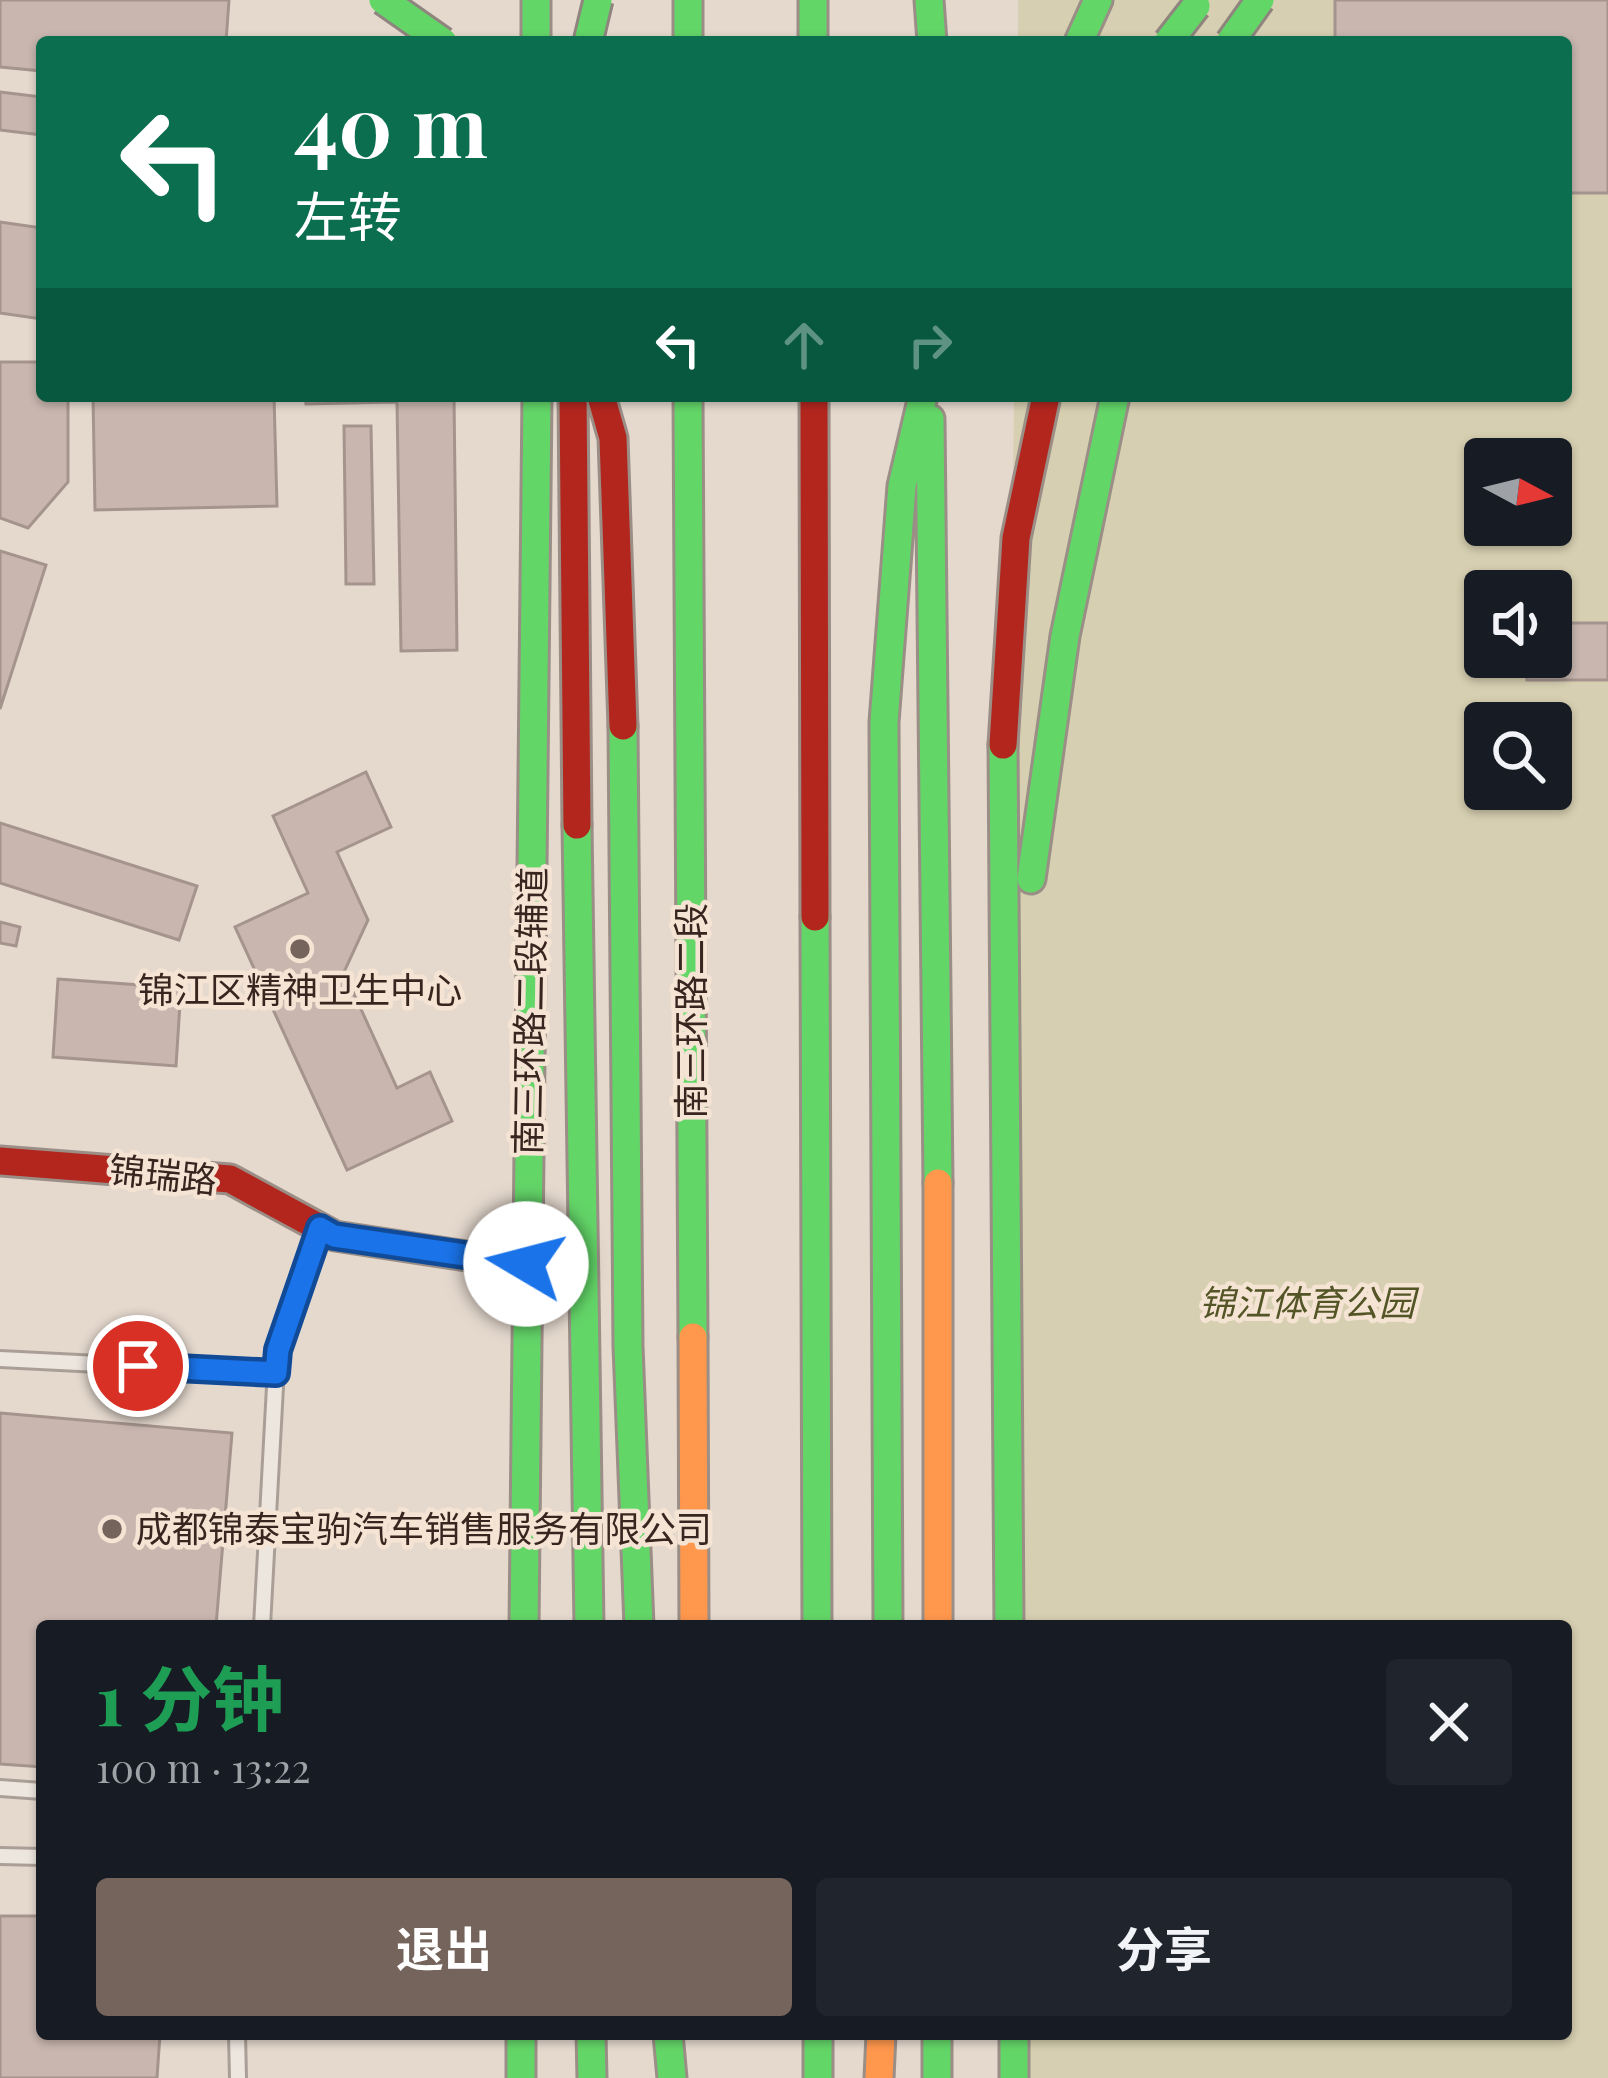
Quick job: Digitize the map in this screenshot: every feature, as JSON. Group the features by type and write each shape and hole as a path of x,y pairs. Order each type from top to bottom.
{"main road":[{"path":"354,0 393,36"},
{"path":"383,0 434,36"},
{"path":"536,0 536,36"},
{"path":"586,0 587,36"},
{"path":"589,36 598,0"},
{"path":"688,0 688,36"},
{"path":"813,0 813,36"},
{"path":"929,0 932,36"},
{"path":"1081,36 1098,0"},
{"path":"1180,36 1260,0"},
{"path":"1234,36 1260,0"},
{"path":"1172,36 1197,3"},
{"path":"1183,36 1197,3"},
{"name":"南三环路二段辅道","path":"524,1620 537,402"},
{"path":"574,402 589,1620"},
{"path":"603,402 614,437 623,663 628,1346 639,1620"},
{"name":"南三环路二段","path":"688,402 694,1620"},
{"path":"814,402 817,1620"},
{"path":"888,1620 884,722 902,486 925,402"},
{"path":"927,402 938,982 938,1620"},
{"path":"1009,1620 1002,768 1018,530 1044,402"},
{"path":"1005,1154 1041,775 1059,659 1114,402"},
{"name":"锦瑞路","path":"0,1160 230,1180 334,1236 526,1264"},
{"path":"521,2040 521,2078"},
{"path":"591,2040 592,2078"},
{"path":"669,2040 672,2078"},
{"path":"696,2040 697,2078"},
{"path":"818,2040 818,2078"},
{"path":"879,2078 881,2040"},
{"path":"937,2078 938,2040"},
{"path":"1014,2040 1014,2078"}],"lane":[{"path":"262,1620 278,1350 320,1228"},
{"path":"0,1359 276,1373"},
{"path":"0,1788 36,1791"},
{"path":"0,1856 36,1858"},
{"path":"237,2040 238,2078"}],"green space":[{"name":"锦江体育公园","path":"1018,0 1608,0 1608,2078 998,2078 999,2040 1572,2040 1572,1620 1002,1620 1014,402 1572,402 1572,36 1018,36"}],"building":[{"path":"0,0 229,0 226,36 36,36 36,70 0,67"},
{"path":"1335,0 1608,0 1608,193 1572,193 1572,36 1335,36"},
{"path":"0,92 36,96 36,134 0,130"},
{"path":"0,222 36,227 36,318 0,313"},
{"path":"0,362 36,362 36,402 68,402 68,482 28,528 0,518"},
{"path":"93,402 274,402 277,506 95,510"},
{"path":"306,402 397,402 306,404"},
{"path":"397,402 454,402 457,650 401,651"},
{"path":"344,426 371,426 374,584 346,584"},
{"path":"0,551 46,565 0,709"},
{"path":"1572,623 1608,623 1608,680 1527,680 1572,678"},
{"name":"锦江区精神卫生中心","path":"366,772 391,827 337,852 368,920 344,972 397,1088 430,1072 452,1121 347,1170 235,927 308,893 273,816"},
{"path":"0,823 197,886 179,940 0,883"},
{"path":"0,922 20,927 16,946 0,943"},
{"path":"58,979 181,988 176,1066 53,1057"},
{"name":"成都锦泰宝驹汽车销售服务有限公司","path":"0,1413 232,1433 216,1620 36,1620 36,1767 0,1764"},
{"path":"0,1916 36,1916 36,2040 160,2040 157,2078 0,2078"}],"traffic: fast":[{"path":"383,0 434,36"},
{"path":"536,0 536,36"},
{"path":"589,36 598,0"},
{"path":"688,0 688,36"},
{"path":"813,0 813,36"},
{"path":"929,0 932,36"},
{"path":"1082,36 1098,0"},
{"path":"1234,36 1260,0"},
{"path":"1173,36 1196,6"},
{"path":"524,1620 537,402"},
{"path":"688,402 693,1337"},
{"path":"888,1620 884,722 902,486 922,402"},
{"path":"1031,879 1065,636 1114,402"},
{"path":"930,419 938,1183"},
{"path":"623,726 628,1346 639,1620"},
{"path":"1003,745 1009,1620"},
{"path":"577,825 589,1620"},
{"path":"815,917 817,1620"},
{"path":"521,2040 521,2078"},
{"path":"591,2040 592,2078"},
{"path":"669,2040 672,2078"},
{"path":"818,2040 818,2078"},
{"path":"937,2040 937,2078"},
{"path":"1014,2040 1014,2078"}],"traffic: slow":[{"path":"938,1183 938,1620"},
{"path":"693,1337 694,1620"},
{"path":"879,2078 881,2040"}],"traffic: jam":[{"path":"573,402 577,825"},
{"path":"603,402 613,438 623,726"},
{"path":"814,402 815,917"},
{"path":"1003,745 1016,538 1045,402"},
{"path":"0,1161 230,1179 335,1236 526,1265"}],"place":[{"name":"锦江区精神卫生中心","path":"300,949"},
{"name":"成都锦泰宝驹汽车销售服务有限公司","path":"112,1529"}],"route":[{"path":"138,1366 276,1373 278,1350 320,1228 334,1236 526,1264"}]}
